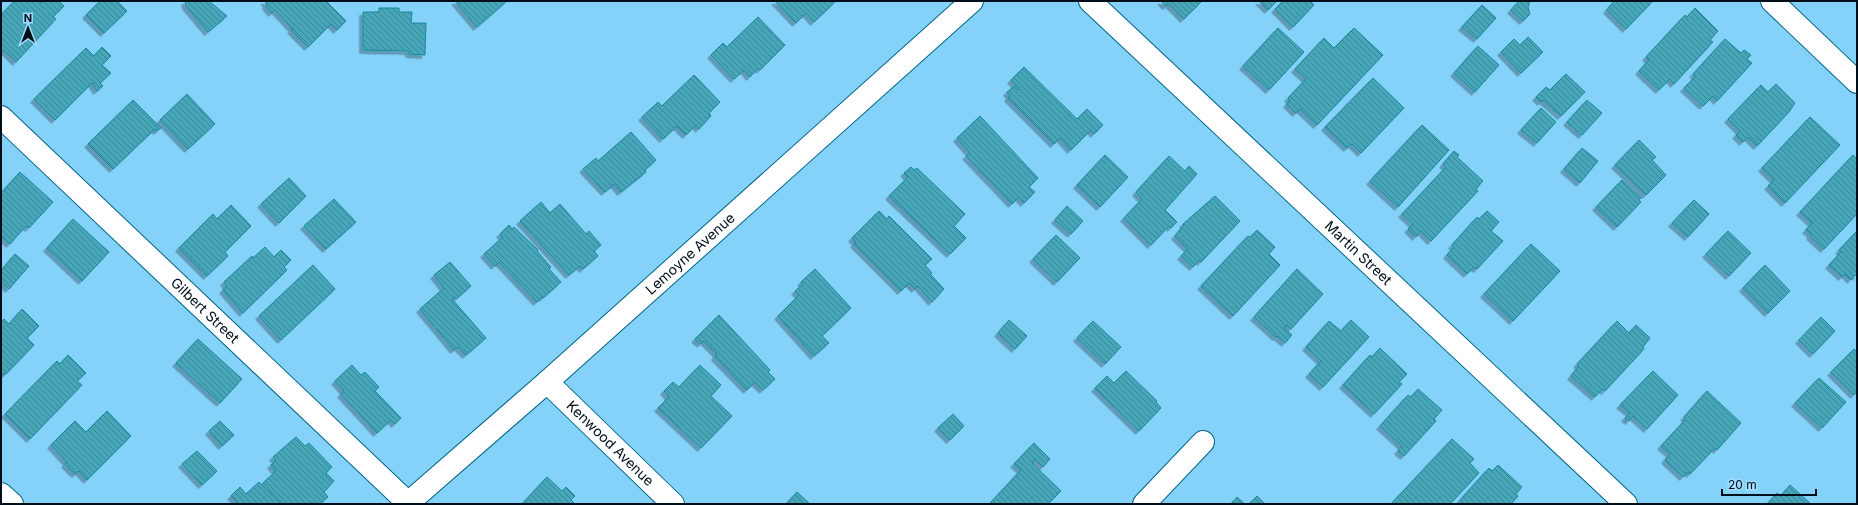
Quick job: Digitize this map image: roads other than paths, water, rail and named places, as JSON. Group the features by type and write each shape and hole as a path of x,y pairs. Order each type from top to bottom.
{"street":[{"name":"Lemoyne Avenue","path":"408,504 547,382 972,1"},
{"name":"Martin Street","path":"1090,1 1626,504"},
{"path":"1772,1 1857,82"},
{"name":"Gilbert Street","path":"1,117 408,504"},
{"name":"Kenwood Avenue","path":"547,382 673,504"},
{"path":"1144,504 1203,442"},
{"path":"1,494 12,504"}]}
